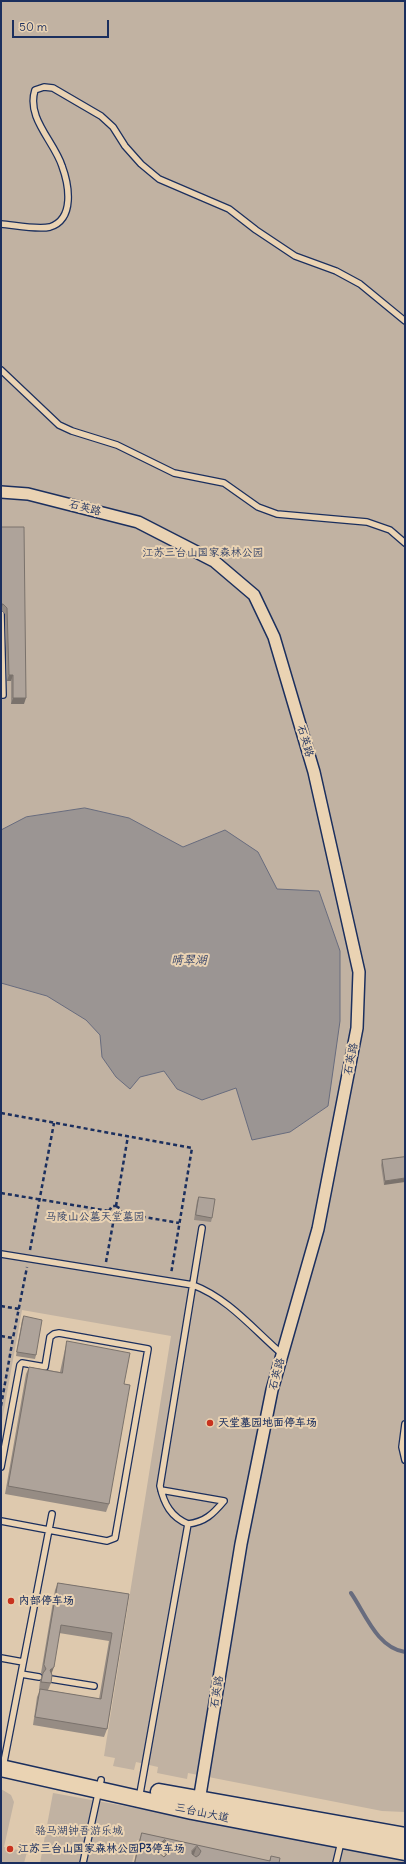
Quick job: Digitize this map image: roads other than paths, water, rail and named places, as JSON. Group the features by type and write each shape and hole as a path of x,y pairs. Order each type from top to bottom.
{"main road":[{"name":"三台山大道","path":"2,1764 140,1794 343,1833 405,1836"},
{"name":"三台山大道","path":"140,1794 199,1801 343,1833 405,1852"}],"street":[{"name":"石英路","path":"1,492 28,494 138,522 214,561 254,595 274,637 314,772 359,972 357,1028 319,1221 272,1390 241,1544 199,1801"}],"lane":[{"path":"1,224 49,227 61,222 67,212 68,199 62,165 41,127 34,110 33,98 35,90 44,87 53,88 101,116 113,127 125,146 137,159 159,178 229,209 256,230 296,256 336,271 354,281 405,321"},
{"path":"1,370 59,425 72,431 117,445 174,473 224,483 258,508 277,514 367,522 390,530 405,543"},
{"path":"1,614 3,694 1,695"},
{"path":"161,1490 224,1501 208,1518 198,1523 188,1524 179,1520 170,1512 164,1501 161,1490 161,1475 202,1228"},
{"path":"1,1254 193,1285 207,1290 228,1306 282,1354"},
{"path":"1,1467 20,1365 22,1363 44,1367 50,1337 59,1333 148,1349 115,1538 107,1541 1,1521"},
{"path":"405,1424 402,1447 405,1460"},
{"path":"2,1764 52,1514"},
{"path":"140,1794 188,1524"},
{"path":"1,1658 23,1662"},
{"path":"21,1674 40,1677"},
{"path":"51,1679 94,1686"},
{"path":"83,1863 100,1785"},
{"path":"336,1863 343,1833"}],"water":[{"name":"晴翠湖","path":"85,808 129,818 183,847 225,830 258,852 277,889 319,891 340,951 340,1021 328,1106 290,1132 252,1140 236,1088 202,1100 177,1089 164,1071 140,1077 130,1089 116,1077 102,1057 100,1035 86,1020 47,996 1,983 1,830 26,817"}],"waterway":[{"path":"351,1593 379,1637 395,1649 405,1652"}],"place":[{"name":"天堂墓园地面停车场","path":"210,1423"},
{"name":"内部停车场","path":"11,1601"},
{"name":"江苏三台山国家森林公园P3停车场","path":"10,1849"}],"park label":[{"name":"江苏三台山国家森林公园","path":"203,553"},
{"name":"马陵山公墓天堂墓园","path":"95,1217"},
{"name":"骆马湖钟吾游乐城","path":"79,1831"}]}
